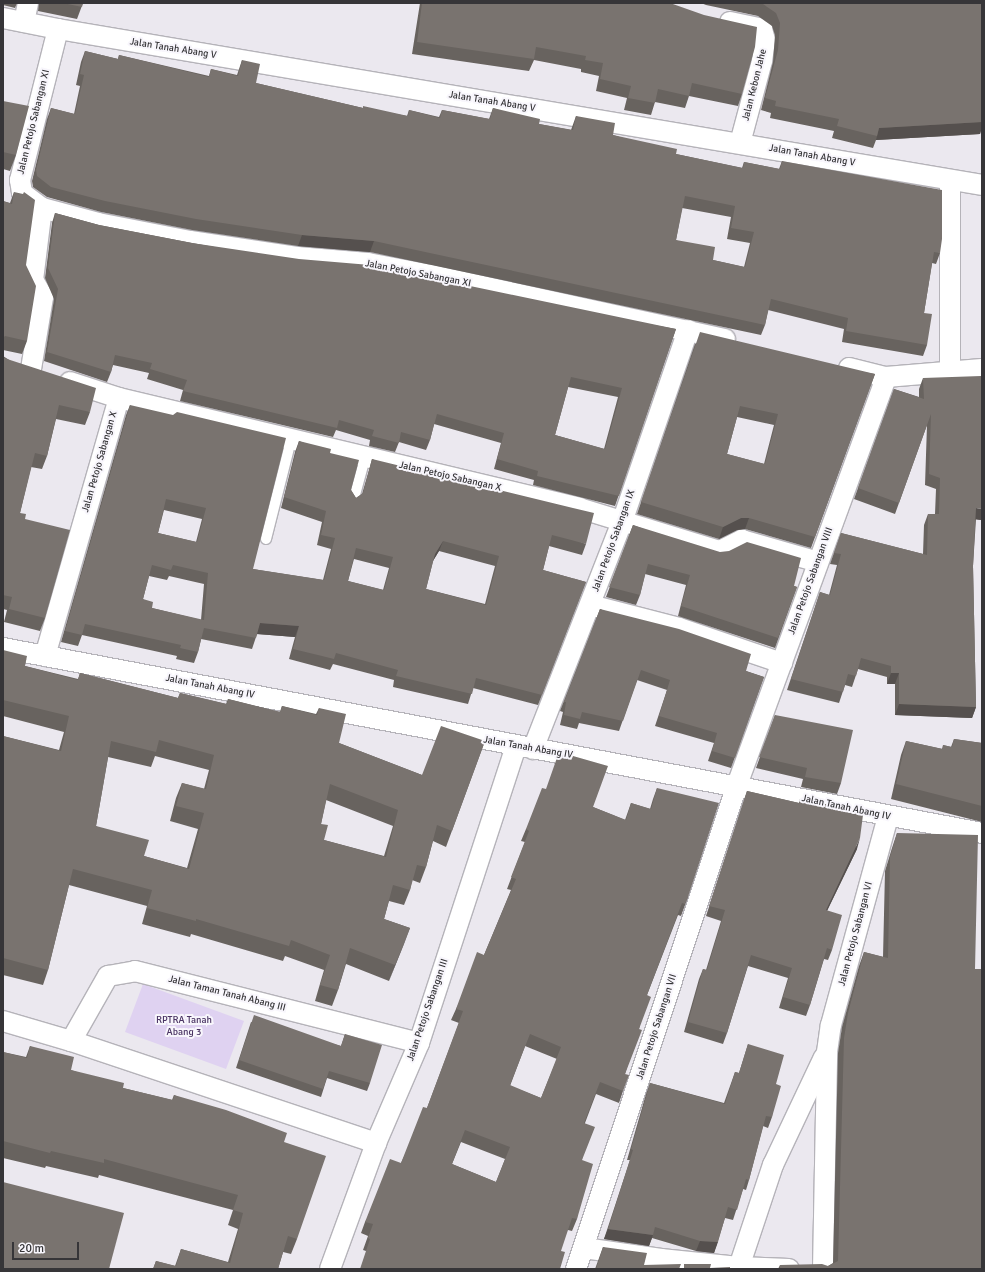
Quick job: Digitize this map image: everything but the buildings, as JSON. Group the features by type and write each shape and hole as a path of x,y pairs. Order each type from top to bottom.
{"street":[{"name":"Jalan Tanah Abang V","path":"3,18 26,13 58,29 982,185"},
{"name":"Jalan Kebon Jahe","path":"710,18 756,27 764,34 762,61 740,143"},
{"name":"Jalan Petojo Sabangan XI","path":"58,29 20,180 22,193 42,208 98,223 190,241 297,257 368,263 432,275 688,330 741,343"},
{"path":"950,180 950,372"},
{"path":"42,208 33,280 43,297 43,373"},
{"name":"Jalan Petojo Sabangan IX","path":"524,748 590,605 622,522 688,330"},
{"path":"10,363 119,398"},
{"path":"832,364 886,377 982,369"},
{"name":"Jalan Petojo Sabangan VIII","path":"737,785 886,377"},
{"name":"Jalan Petojo Sabangan X","path":"45,656 119,398 365,458 513,491 720,551 742,540 818,562"},
{"path":"590,605 679,628 782,663"},
{"name":"Jalan Tanah Abang IV","path":"3,648 524,748 737,785 888,817 982,833"},
{"name":"Jalan Petojo Sabangan III","path":"330,1269 376,1143 419,1043 524,748"},
{"name":"Jalan Petojo Sabangan VII","path":"576,1269 737,785"},
{"name":"Jalan Petojo Sabangan VI","path":"823,1269 827,1052 832,1025 888,817"},
{"name":"Jalan Taman Tanah Abang III","path":"71,1041 108,976 135,971 419,1043"},
{"path":"3,1021 71,1041 376,1143"},
{"name":"Jalan Petojo Sabangan VI","path":"739,1267 773,1165 827,1052"},
{"path":"584,1248 739,1267 789,1269"}],"lane":[{"path":"266,539 291,440"},
{"path":"353,502 365,458"}],"green space":[{"name":"RPTRA Tanah Abang 3","path":"143,984 244,1021 226,1069 125,1032"}]}
